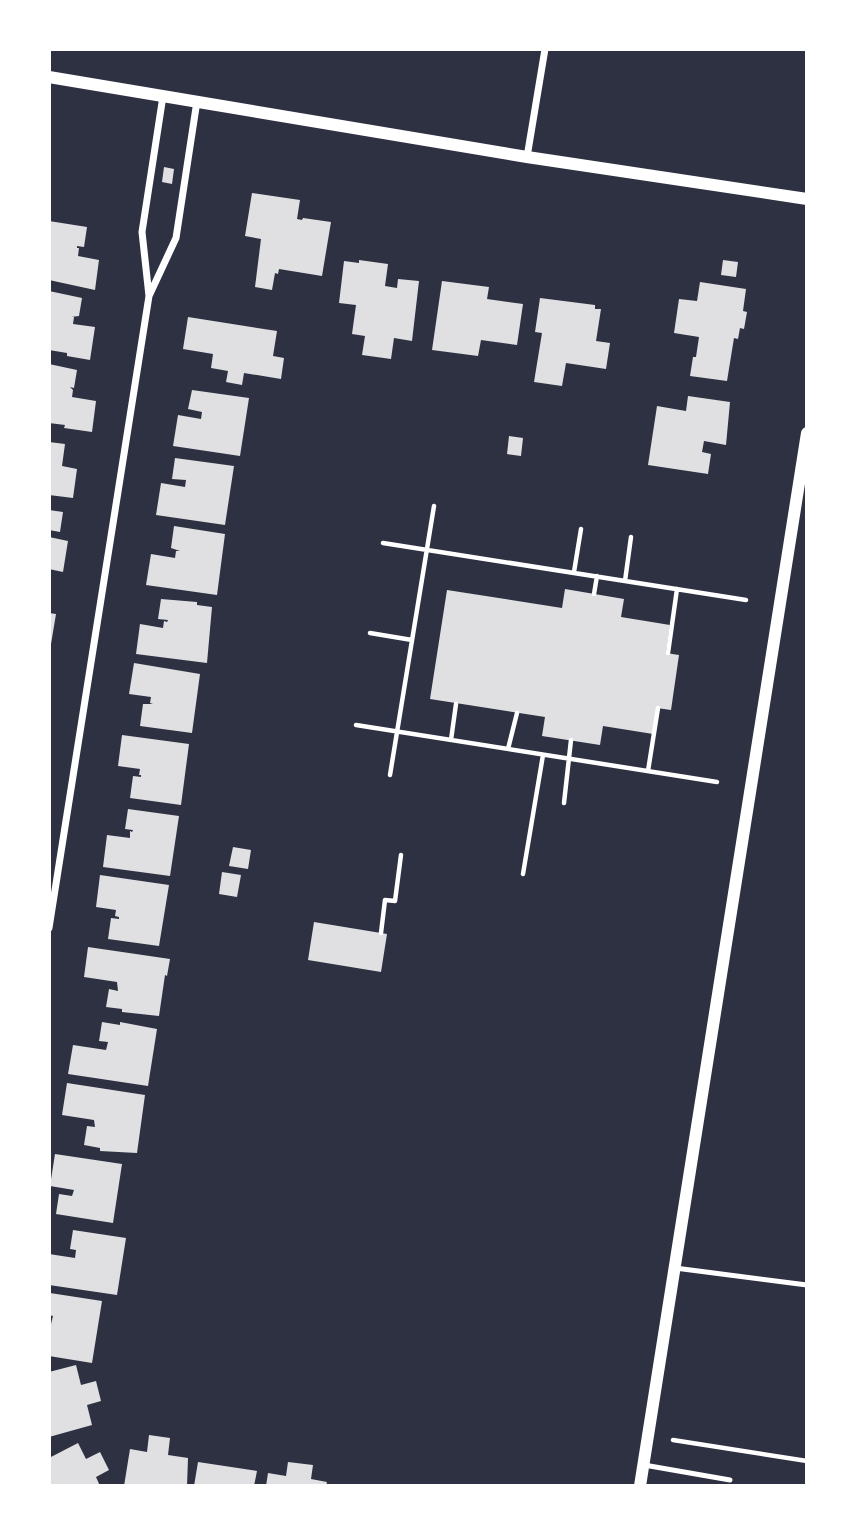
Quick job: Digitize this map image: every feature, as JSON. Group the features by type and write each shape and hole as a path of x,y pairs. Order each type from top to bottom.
{"street":[{"path":"527,157 545,49"},
{"path":"49,77 527,157 807,199"},
{"path":"49,928 149,296 142,232 163,96"},
{"path":"149,296 176,237 197,101"},
{"path":"640,1486 807,433"}],"lane":[{"path":"675,1268 807,1285"},
{"path":"644,1465 730,1480"}],"path":[{"path":"390,775 434,506"},
{"path":"574,572 581,529"},
{"path":"625,581 631,537"},
{"path":"383,542 746,600"},
{"path":"594,594 597,576"},
{"path":"668,653 677,589"},
{"path":"370,634 412,640"},
{"path":"451,740 456,704"},
{"path":"648,771 658,708"},
{"path":"508,749 517,713"},
{"path":"356,725 717,782"},
{"path":"564,803 571,740"},
{"path":"523,874 543,755"},
{"path":"381,933 385,900 395,901 401,855"},
{"path":"673,1440 807,1461"}],"building":[{"path":"164,167 174,169 172,184 162,182"},
{"path":"252,193 300,200 297,219 331,222 322,276 279,269 278,274 275,273 272,290 255,287 261,239 245,236"},
{"path":"49,221 87,227 84,247 77,246 78,256 99,260 95,290 49,280"},
{"path":"359,260 388,264 385,286 397,288 398,279 419,281 412,341 394,338 391,359 362,355 365,336 352,334 356,305 339,303 344,261 359,263"},
{"path":"723,260 738,262 736,277 721,275"},
{"path":"442,281 489,287 487,299 523,304 517,345 481,340 478,356 432,350"},
{"path":"700,282 746,289 743,311 747,312 744,329 740,328 738,339 734,338 727,381 690,376 699,337 674,333 679,299 697,301"},
{"path":"49,291 82,298 79,316 71,317 74,317 73,324 95,327 90,360 49,350"},
{"path":"540,298 595,305 595,309 601,309 596,341 610,343 606,369 566,363 562,386 534,382 542,333 535,332"},
{"path":"188,317 277,331 273,356 284,358 281,379 244,373 242,385 226,382 228,371 211,368 213,354 183,349"},
{"path":"49,364 77,370 74,388 70,387 73,390 72,397 96,401 92,432 49,423"},
{"path":"192,390 249,398 240,456 173,446 178,415 201,419 202,412 188,409"},
{"path":"688,396 730,402 726,445 704,441 702,452 711,454 708,474 648,465 657,406 686,411"},
{"path":"509,436 523,438 521,456 507,454"},
{"path":"49,442 65,444 62,466 77,469 73,498 49,495"},
{"path":"175,458 234,466 225,525 156,515 161,483 185,487 186,480 172,479"},
{"path":"49,510 63,512 60,532 49,530"},
{"path":"174,526 225,534 217,595 146,585 151,554 175,558 176,551 180,551 171,548"},
{"path":"49,537 68,541 63,572 49,569"},
{"path":"565,589 624,599 621,617 670,625 666,653 679,655 671,710 657,708 653,734 603,726 600,745 542,736 545,717 430,699 447,590 562,608"},
{"path":"161,599 197,602 197,605 212,607 207,663 136,654 140,624 163,628 164,621 168,620 158,619"},
{"path":"49,613 56,614 51,644 49,643"},
{"path":"134,663 200,674 192,733 140,726 143,704 153,704 150,703 151,697 129,694"},
{"path":"122,735 189,744 181,805 130,798 133,776 141,775 140,769 118,766"},
{"path":"128,809 179,816 170,876 103,867 107,835 130,838 130,831 133,830 125,829"},
{"path":"233,847 251,850 248,869 229,866"},
{"path":"222,872 241,875 237,897 219,894"},
{"path":"100,875 169,885 159,946 108,939 111,918 119,917 115,916 116,910 96,907"},
{"path":"314,922 387,934 381,972 308,960"},
{"path":"88,947 170,959 159,1016 122,1012 122,1009 106,1007 109,989 118,991 117,982 84,977"},
{"path":"102,1022 120,1025 120,1022 157,1029 148,1086 68,1074 73,1045 106,1050 108,1042 99,1041"},
{"path":"67,1083 145,1095 137,1153 100,1151 100,1148 84,1145 87,1126 95,1127 94,1120 62,1115"},
{"path":"55,1154 122,1164 113,1223 56,1214 59,1194 72,1196 74,1190 50,1186"},
{"path":"73,1230 126,1238 117,1295 49,1285 49,1254 75,1258 76,1250 70,1249"},
{"path":"50,1293 102,1301 92,1363 49,1356 49,1323 51,1324 53,1316 49,1315"},
{"path":"76,1365 81,1385 96,1381 101,1401 87,1405 92,1425 49,1437 49,1372"},
{"path":"149,1435 170,1438 168,1455 188,1458 187,1486 124,1486 130,1449 147,1452"},
{"path":"78,1443 86,1459 100,1452 109,1470 96,1477 100,1486 49,1486 49,1458"},
{"path":"198,1462 257,1471 254,1486 194,1486"},
{"path":"288,1462 313,1465 311,1479 327,1482 326,1486 266,1486 268,1473 286,1476"}]}
